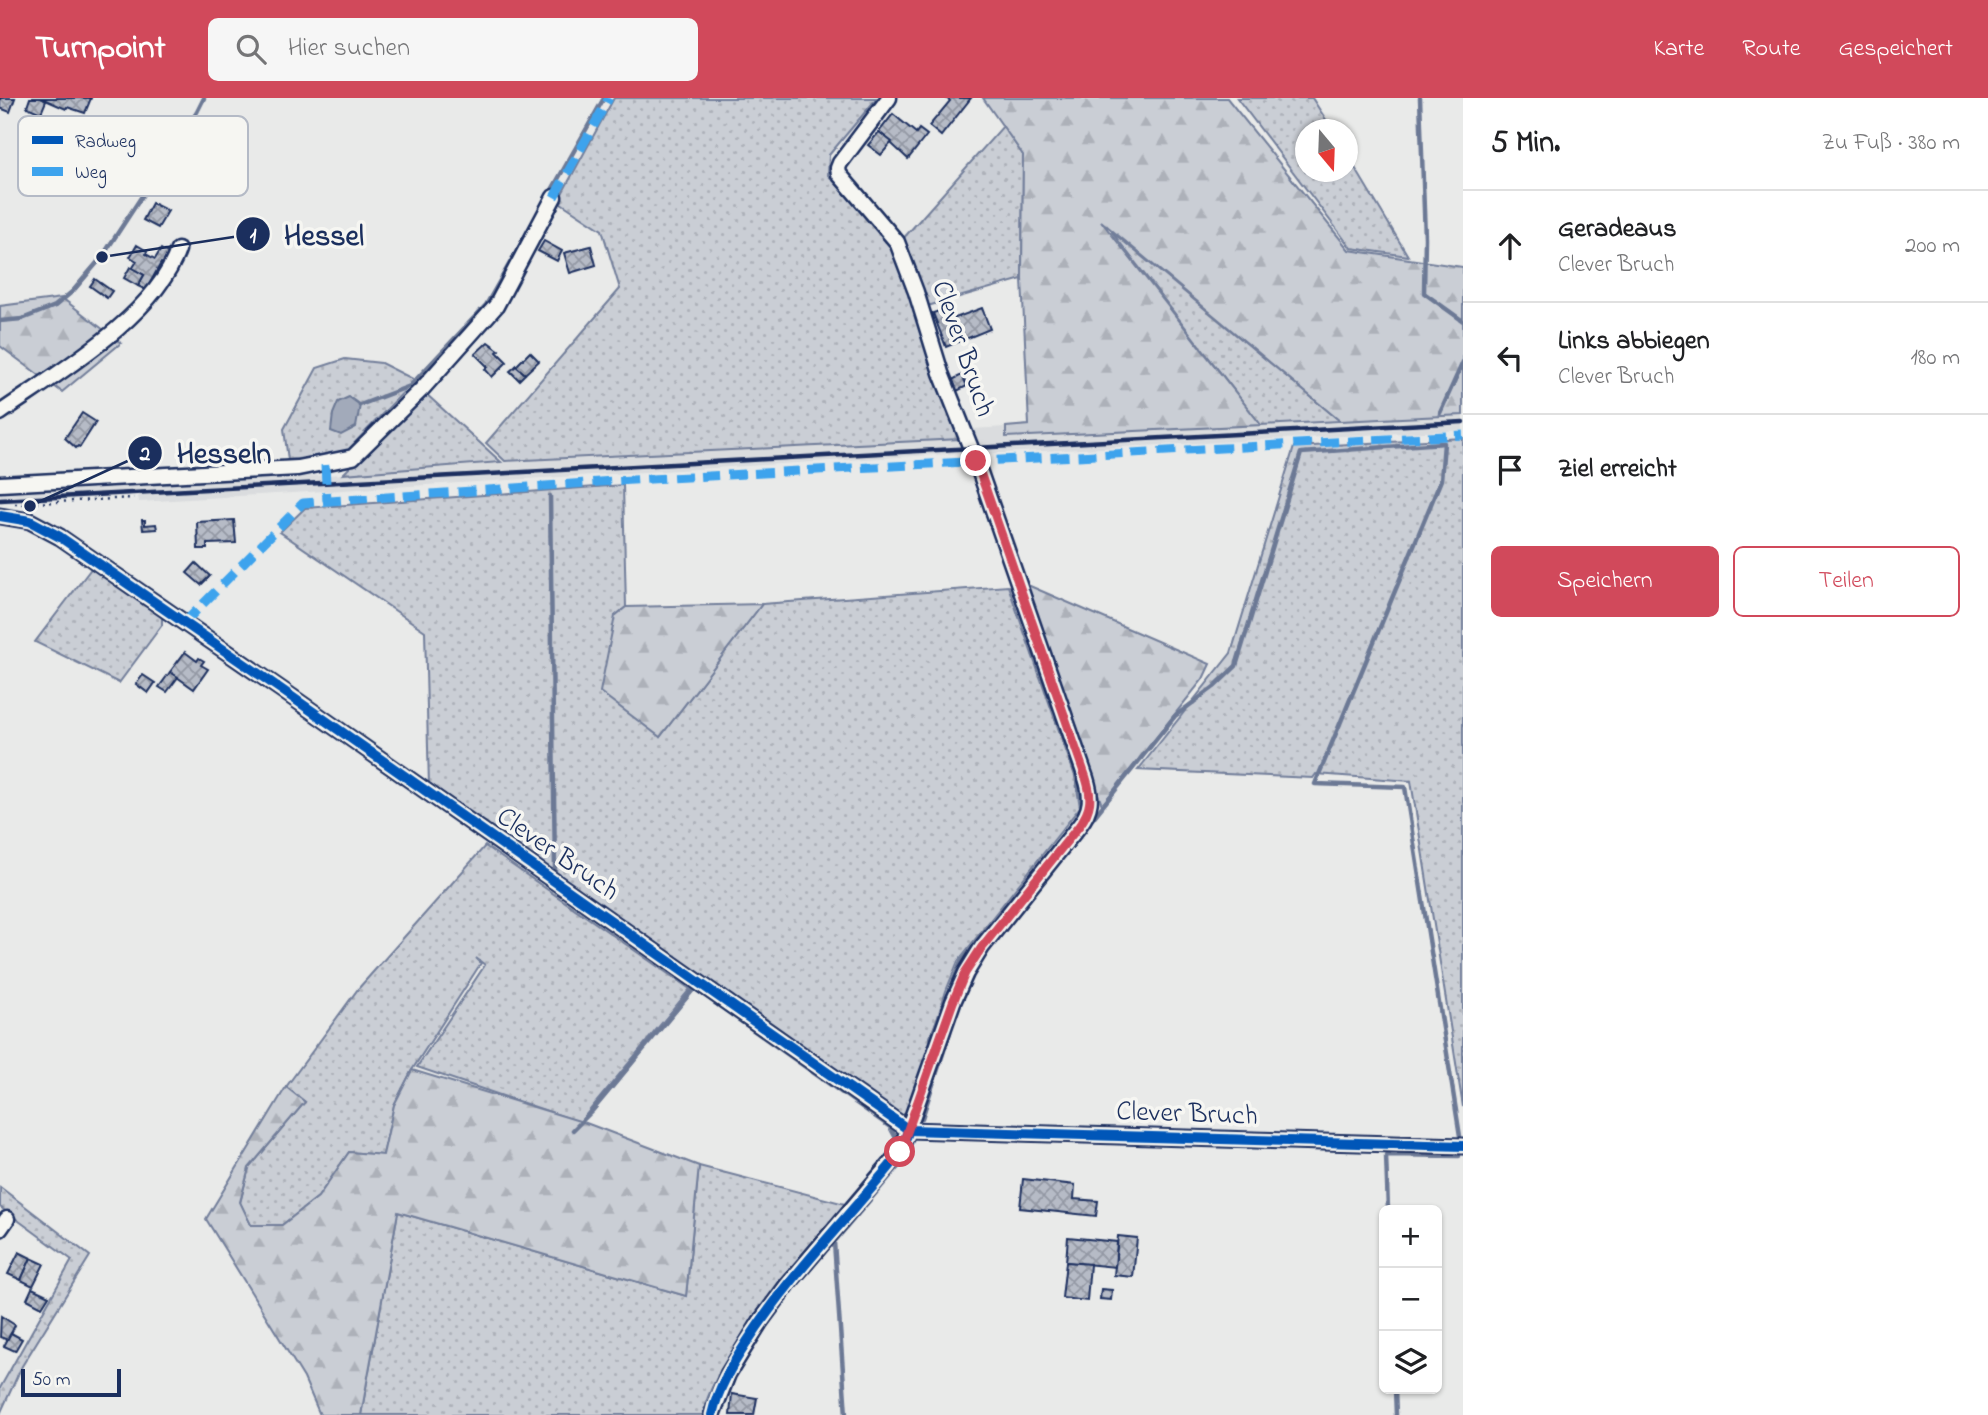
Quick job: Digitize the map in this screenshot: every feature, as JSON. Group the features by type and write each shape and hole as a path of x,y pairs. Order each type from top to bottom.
{"street":[{"name":"Clever Bruch","path":"712,1415 728,1374 760,1322 788,1284 900,1152 965,973 982,947 1079,826 1091,804 1090,792 1077,752 973,454 941,373 897,242 839,174 840,163 889,98"},
{"path":"0,484 298,468 325,465 354,457 422,390 496,306 554,197"},
{"path":"0,413 118,329 158,285 173,263 178,250"},
{"name":"Clever Bruch","path":"0,516 30,521 60,537 909,1130 1463,1146"}],"path":[{"path":"13,504 134,498"}],"shaded area":[{"path":"1463,415 1463,430 981,454 972,429 1006,427 1006,437"},
{"path":"960,439 965,453 139,502 138,495 0,503 0,494 343,474 505,461"}],"green space":[{"path":"614,98 877,98 829,155 828,175 894,244 960,439 505,461 486,443 620,289 602,230 558,201"},
{"path":"983,98 1227,98 1349,250 1463,267 1463,415 1340,421 1101,221 1261,425 1006,437 1006,427 1029,425 1022,279 1023,155"},
{"path":"1237,98 1312,98 1326,119 1295,119 1295,174"},
{"path":"1003,126 1023,155 1022,279 924,307 901,241"},
{"path":"1358,173 1408,256 1351,248 1301,182 1358,182"},
{"path":"1111,231 1340,421 1261,425"},
{"path":"62,298 121,343 62,392 0,346 0,306"},
{"path":"345,359 381,363 415,380 344,454 288,460 284,429 317,368"},
{"path":"425,393 501,462 343,474"},
{"path":"1463,438 1463,1107 1411,781 1316,774 1313,778 1138,770 1231,653 1294,447"},
{"path":"623,485 626,607 615,616 660,737 762,604 1008,586 1075,776 1080,807 958,961 905,1119 429,786 425,631 280,532 305,508"},
{"path":"93,566 162,613 162,625 119,683 35,642"},
{"path":"1023,583 1210,664 1203,679 1102,805"},
{"path":"762,604 660,737 600,692 615,616 626,607"},
{"path":"485,846 690,989 580,1122 417,1067 485,965 476,958 481,963 412,1070 394,1105 383,1155 349,1152 318,1197 282,1225 251,1225 240,1203 249,1168 305,1102 286,1087 358,989"},
{"path":"412,1070 586,1123 699,1166 686,1296 398,1212 361,1415 320,1415 304,1378 206,1219 286,1087 305,1102 249,1168 240,1202 251,1225 282,1225 318,1197 349,1152 383,1155 394,1105"},
{"path":"699,1166 845,1204 751,1323 714,1383 703,1415 361,1415 398,1212 686,1296"},
{"path":"0,1187 90,1256 22,1366 0,1414 0,1388 72,1260 0,1207"}],"water":[{"path":"349,397 360,405 356,427 341,435 331,431 333,414 338,402"}],"building":[{"path":"0,98 15,98 10,112 0,108"},
{"path":"30,98 46,101 41,113 27,107"},
{"path":"41,98 91,98 85,113 67,107 66,109"},
{"path":"946,98 971,98 941,136 929,126 950,101"},
{"path":"893,114 916,133 919,129 927,135 908,159 879,132"},
{"path":"879,132 892,142 881,155 868,145"},
{"path":"152,203 168,211 158,228 143,220"},
{"path":"544,241 562,251 557,261 538,251"},
{"path":"137,245 155,259 161,249 171,255 165,265 161,263 146,290 138,286 144,275 132,269 137,261 130,257"},
{"path":"591,246 596,265 570,273 564,253"},
{"path":"130,267 144,275 138,286 124,278"},
{"path":"95,279 112,291 107,298 90,286"},
{"path":"982,308 990,329 946,347 933,313 942,310 947,321"},
{"path":"488,342 499,350 497,352 507,362 492,377 485,369 488,367 475,354"},
{"path":"530,352 539,361 525,374 516,366"},
{"path":"516,366 525,374 519,380 510,371"},
{"path":"962,375 967,386 957,391 952,380"},
{"path":"82,413 96,422 80,447 76,448 65,438"},
{"path":"142,520 145,520 145,525 156,524 157,529 143,530"},
{"path":"234,520 236,543 207,544 207,549 198,549 197,522"},
{"path":"196,563 210,576 201,585 187,573"},
{"path":"185,652 197,661 199,658 204,661 201,665 208,669 194,689 170,672"},
{"path":"170,672 178,677 167,692 159,687"},
{"path":"143,675 155,683 148,693 136,684"},
{"path":"1023,1179 1075,1185 1074,1199 1098,1201 1096,1216 1020,1208"},
{"path":"1118,1236 1137,1238 1133,1277 1114,1275"},
{"path":"1068,1237 1117,1242 1115,1267 1066,1262"},
{"path":"19,1252 31,1258 21,1280 8,1274"},
{"path":"31,1258 44,1264 33,1286 21,1280"},
{"path":"1066,1262 1090,1264 1087,1301 1062,1298"},
{"path":"32,1288 49,1296 42,1307 27,1299"},
{"path":"1101,1289 1112,1290 1111,1300 1100,1299"},
{"path":"1,1316 15,1325 8,1340 0,1337"},
{"path":"11,1333 22,1339 15,1351 4,1346"},
{"path":"732,1394 757,1398 754,1415 730,1415"}],"waterway":[{"path":"194,116 204,98"},
{"path":"549,195 604,98"},
{"path":"1420,98 1425,238 1424,293 1463,321"},
{"path":"0,321 22,319 55,306 73,291 102,257 142,196"},
{"path":"360,405 410,386 486,305 522,242"},
{"path":"1440,413 1463,362"},
{"path":"1089,823 1175,716 1214,687 1236,666 1301,453 1444,443 1441,480 1315,784 1405,787 1460,1136"},
{"path":"550,496 555,870"},
{"path":"1034,653 1076,774 1083,805"},
{"path":"931,1038 961,962 1058,841"},
{"path":"670,971 890,1127 897,1140 886,1159"},
{"path":"573,1130 692,991"},
{"path":"922,1118 950,1032"},
{"path":"1388,1205 1386,1155 1459,1156"},
{"path":"846,1415 834,1242 903,1161"},
{"path":"789,1294 833,1242"},
{"path":"761,1310 781,1283"},
{"path":"757,1340 771,1318"},
{"path":"729,1360 746,1331"},
{"path":"706,1414 721,1373"},
{"path":"1395,1394 1396,1415"}],"railway":[{"path":"0,500 1463,422"}],"marked path":[{"path":"554,197 609,98"},
{"path":"184,623 303,503 615,481 1463,435"},
{"path":"325,465 327,501"}],"cycle path":[{"path":"0,516 30,521 60,537 909,1130 1463,1146"},
{"path":"712,1415 726,1377 763,1318 890,1166 900,1152 909,1130"}],"place":[{"name":"Hessel","path":"102,257"},
{"name":"Hesseln","path":"30,506"}],"route":[{"path":"900,1152 965,973 982,947 1079,826 1091,804 1086,778 976,461"}]}
